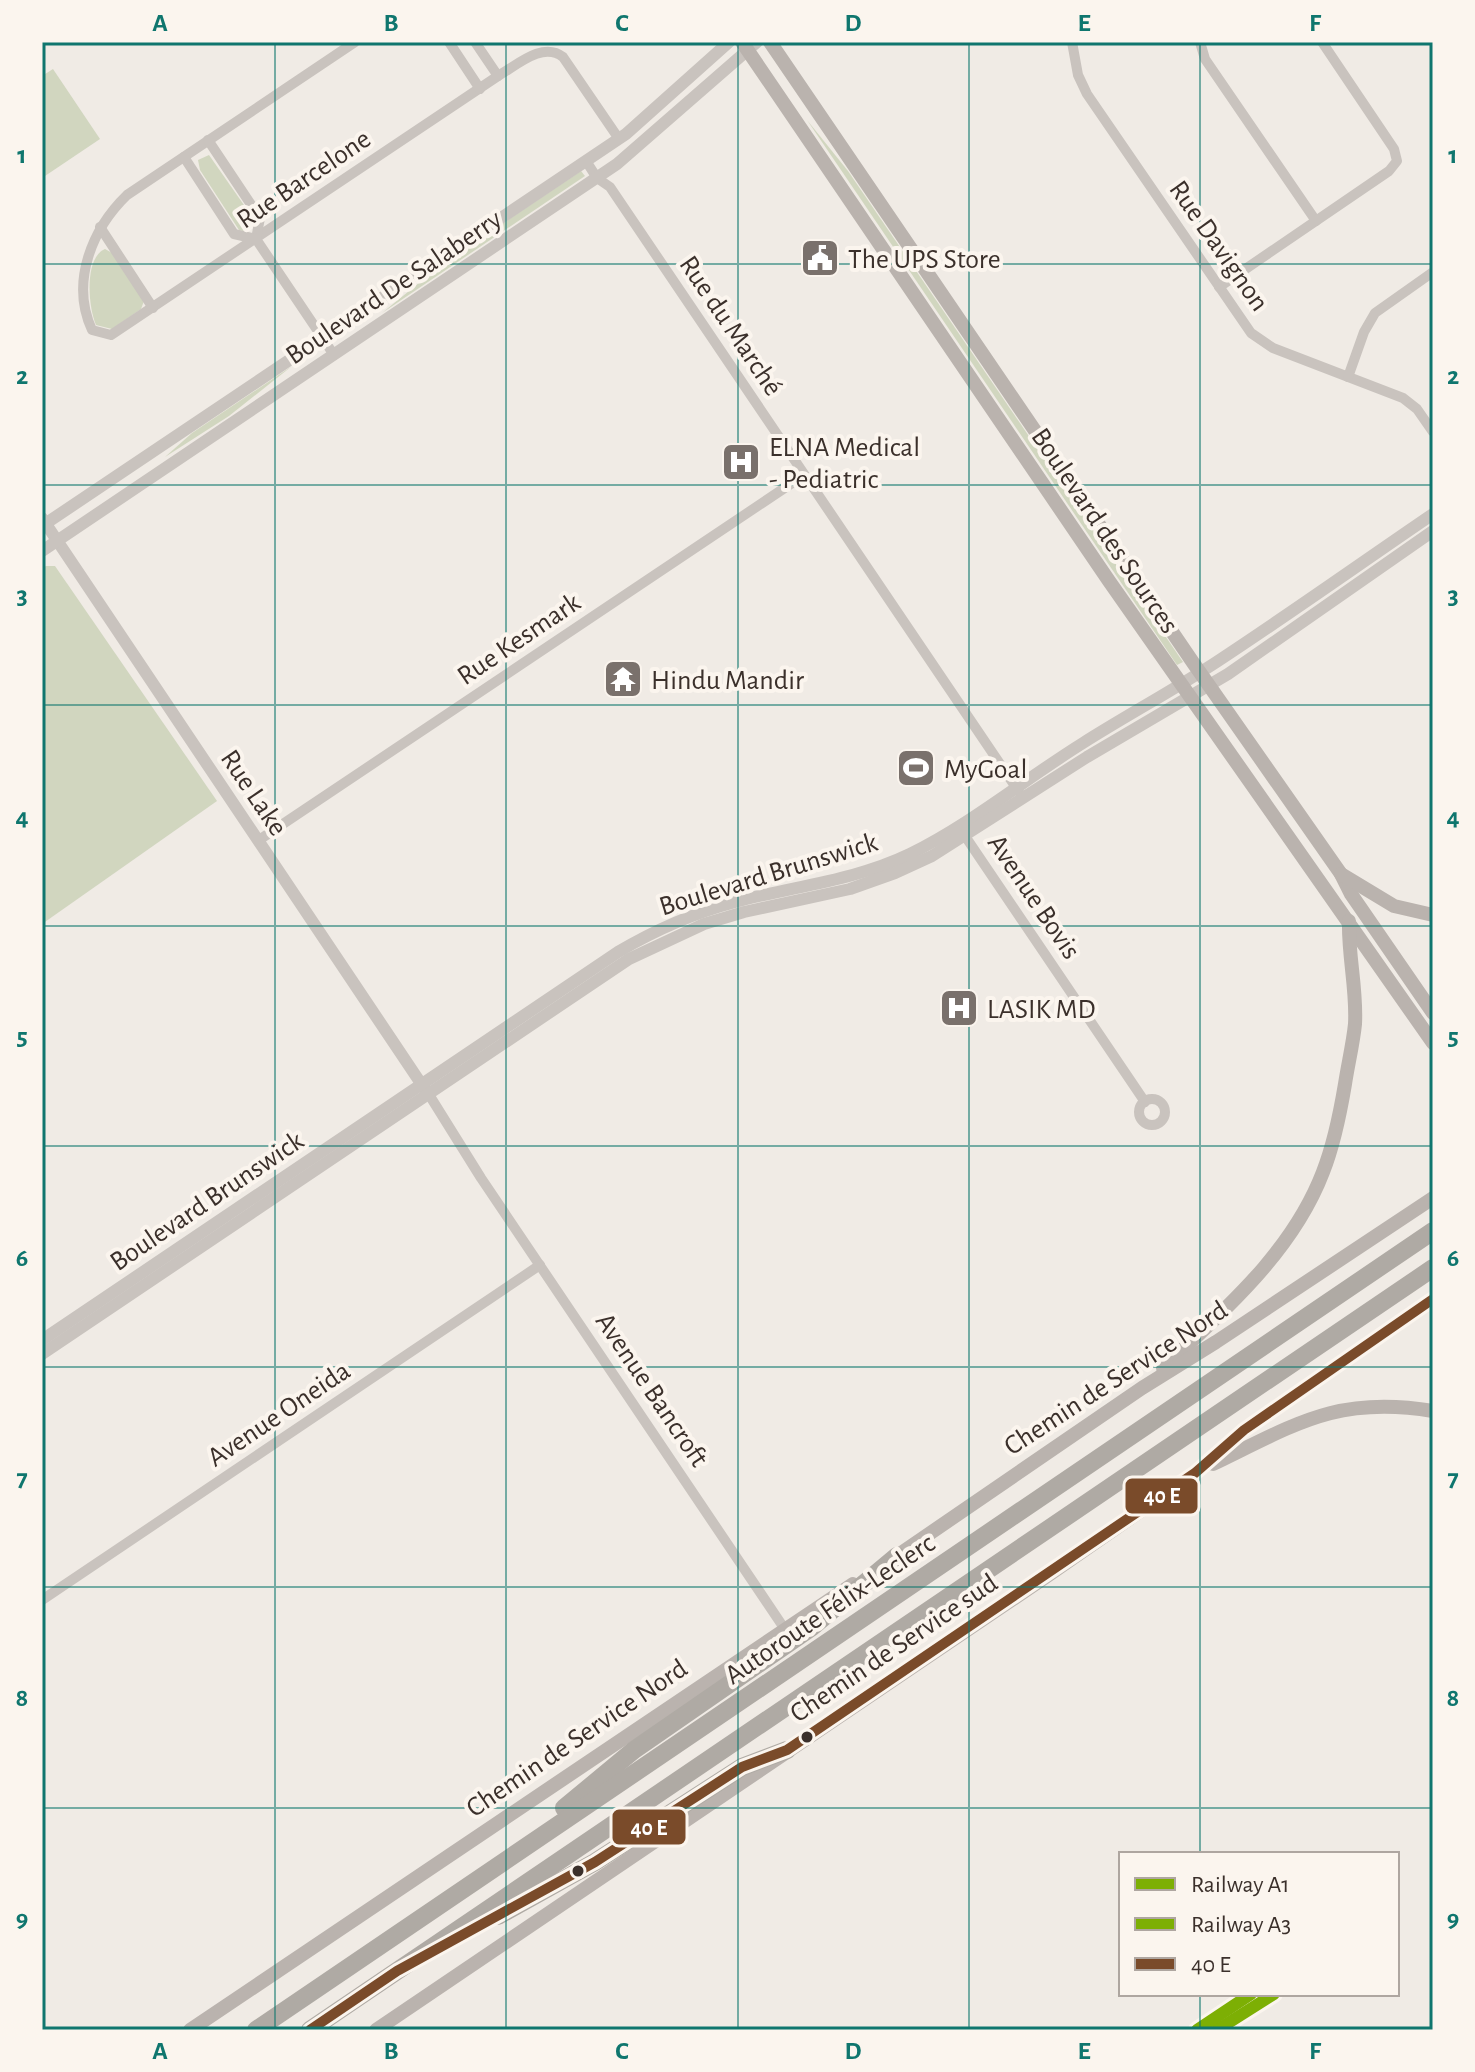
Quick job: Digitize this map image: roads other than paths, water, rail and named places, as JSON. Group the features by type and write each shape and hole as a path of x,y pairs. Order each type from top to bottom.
{"highway":[{"name":"Autoroute Félix-Leclerc","path":"256,2030 1433,1231"},
{"name":"Autoroute Félix-Leclerc","path":"310,2030 1433,1268"},
{"path":"482,1877 634,1750 812,1627 897,1556"},
{"path":"397,1971 595,1862 742,1767 787,1750"}],"main road":[{"name":"Boulevard des Sources","path":"770,42 1341,874 1351,894 1432,1006"},
{"name":"Boulevard des Sources","path":"749,45 1185,690 1433,1043"},
{"path":"1341,874 1394,906 1433,915"},
{"path":"1142,1388 1218,1316 1271,1260 1294,1229 1317,1187 1331,1149 1355,1025 1354,982 1348,948 1349,921"},
{"path":"1422,1027 1432,1006"},
{"name":"Chemin de Service Nord","path":"190,2030 1142,1388 1433,1198"},
{"name":"Chemin de Service sud","path":"376,2030 1195,1473 1244,1430 1433,1299"},
{"path":"1195,1473 1277,1433 1337,1410 1384,1405 1433,1411"}],"street":[{"name":"Rue Barcelone","path":"355,42 127,195 100,227 89,253 83,297 92,330 111,335 498,76 541,52 557,53 565,61 619,139"},
{"path":"449,42 480,89"},
{"path":"475,42 498,76"},
{"name":"Boulevard De Salaberry","path":"43,522 323,339 619,139 729,42"},
{"name":"Rue Davignon","path":"1072,42 1078,75 1087,94 1251,333 1283,353 1407,400 1433,432"},
{"path":"1200,42 1203,55 1316,221"},
{"path":"1219,287 1395,165 1397,158 1394,149 1322,42"},
{"name":"Boulevard De Salaberry","path":"42,551 597,178 648,140 749,45"},
{"path":"208,140 260,218 256,239"},
{"path":"184,157 234,234 256,239 334,355"},
{"name":"Rue du Marché","path":"586,161 597,178 610,187 1020,793"},
{"path":"100,227 153,308"},
{"path":"1348,377 1364,332 1375,313 1433,272"},
{"name":"Rue Kesmark","path":"259,840 804,475"},
{"name":"Boulevard Brunswick","path":"1185,690 1200,672 1433,514"},
{"name":"Rue Lake","path":"43,522 425,1089"},
{"name":"Boulevard Brunswick","path":"42,1340 425,1089 652,946 730,916 835,893 883,878 925,859 965,836 1083,743 1185,690 1210,685 1312,618 1433,531"},
{"name":"Boulevard Brunswick","path":"42,1354 425,1089 597,965 649,935 727,904 833,881 883,865 1020,793"},
{"name":"Avenue Bovis","path":"965,836 1145,1102"},
{"name":"Avenue Bancroft","path":"425,1089 481,1178 784,1628"},
{"name":"Avenue Oneida","path":"42,1600 540,1265"}],"rail line":[{"name":"A3","path":"1197,2030 1248,1996"},
{"name":"A1","path":"1217,2030 1271,1996"}],"place":[{"name":"The UPS Store","path":"820,258"},
{"name":"ELNA Medical - Pediatric","path":"741,462"},
{"name":"Hindu Mandir","path":"623,679"},
{"name":"MyGoal","path":"916,768"},
{"name":"LASIK MD","path":"959,1008"}]}
